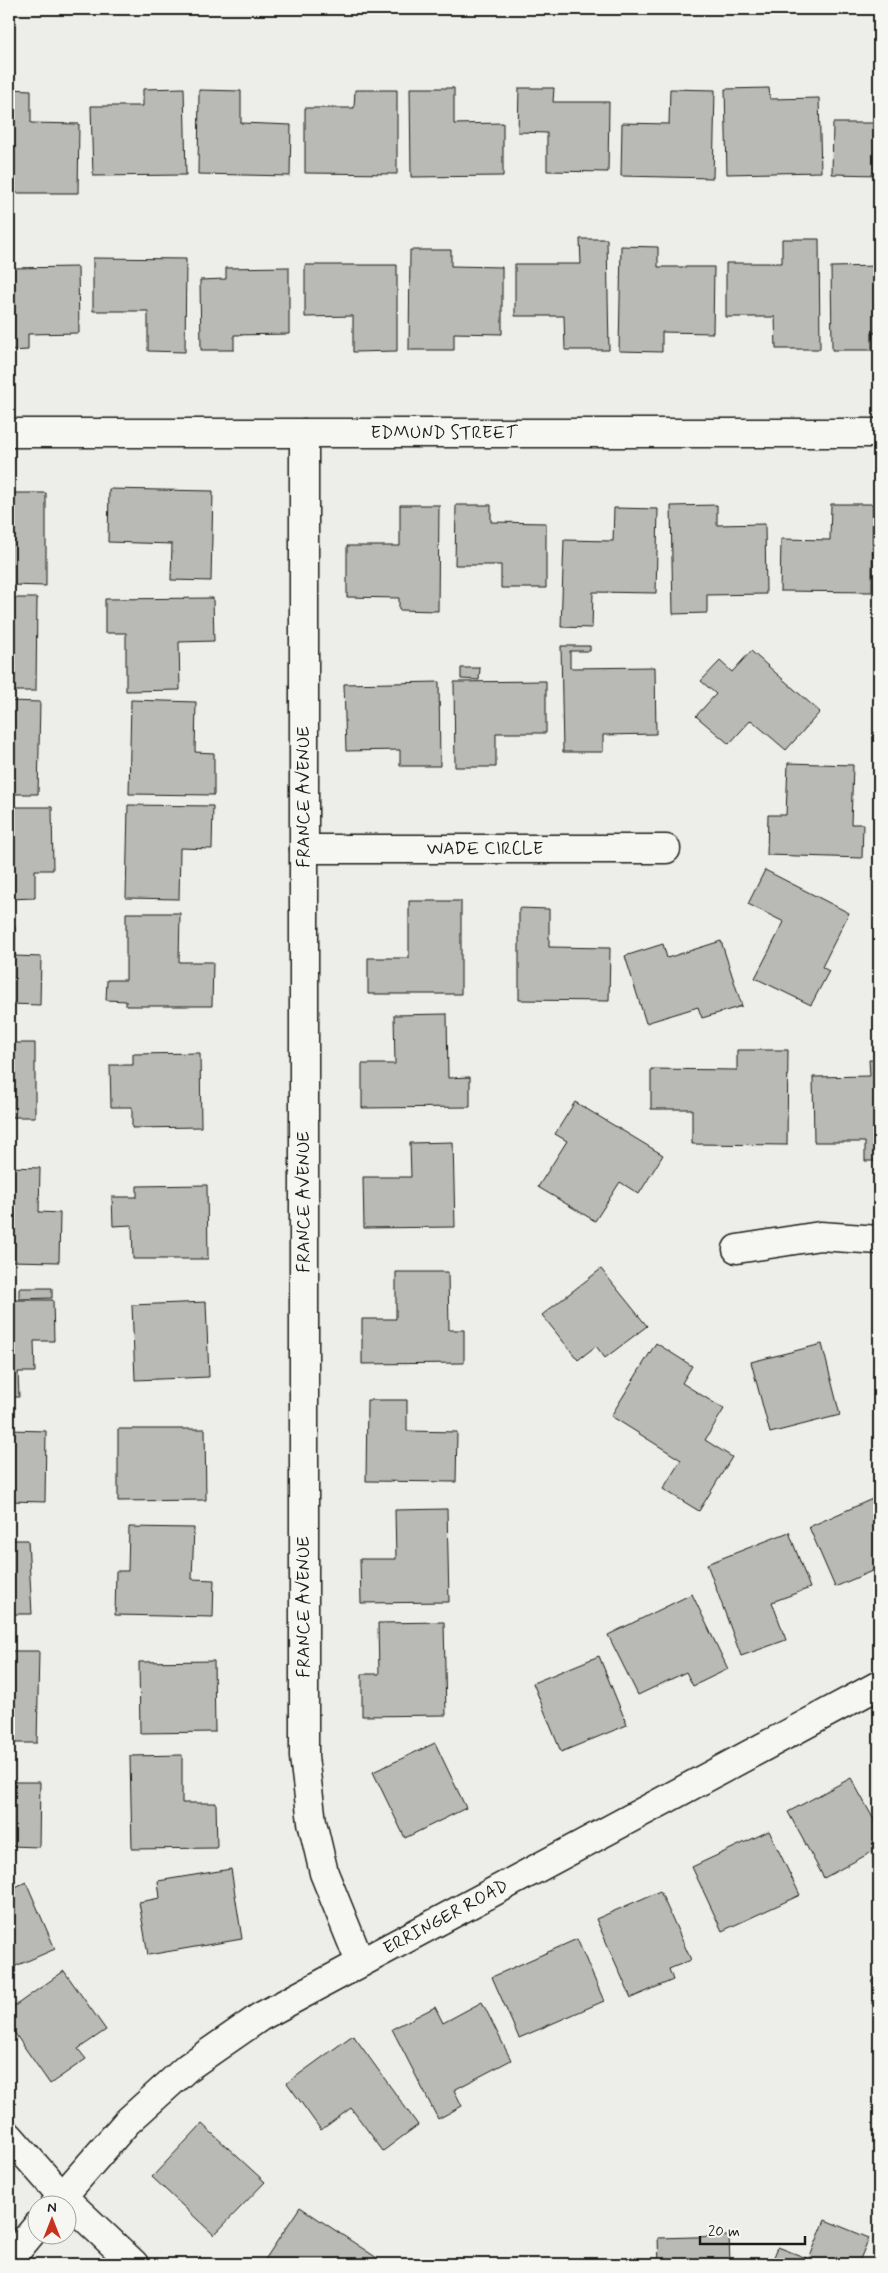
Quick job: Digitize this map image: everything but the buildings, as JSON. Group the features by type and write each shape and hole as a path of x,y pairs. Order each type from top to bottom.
{"street":[{"name":"EDMUND STREET","path":"9,433 879,433"},
{"name":"FRANCE AVENUE","path":"304,433 304,1757 312,1822 324,1873 360,1962"},
{"name":"WADE CIRCLE","path":"304,849 666,849"},
{"path":"737,1250 820,1236 879,1240"},
{"name":"ERRINGER ROAD","path":"62,2196 127,2122 188,2068 260,2017 879,1685"},
{"path":"9,2136 54,2196"},
{"path":"78,2218 134,2264"},
{"path":"9,2260 28,2238"}]}
